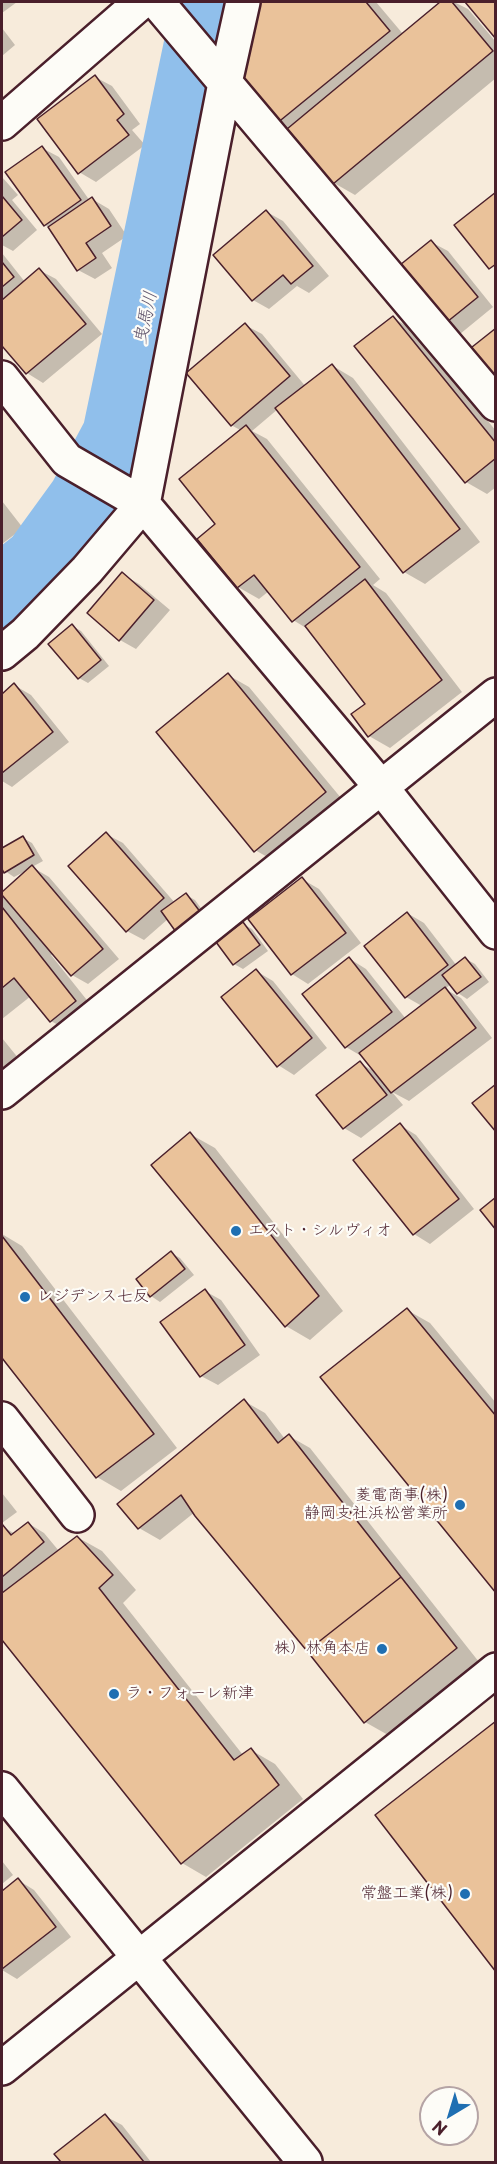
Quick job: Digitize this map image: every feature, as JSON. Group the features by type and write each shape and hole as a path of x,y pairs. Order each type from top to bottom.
{"street":[{"path":"2,123 141,2"},
{"path":"2,653 25,634 87,570 132,499 243,2"},
{"path":"165,10 495,404"},
{"path":"2,378 67,460 132,499 381,787 495,932"},
{"path":"2,1092 495,695"},
{"path":"2,1419 77,1515"},
{"path":"2,2068 495,1670"},
{"path":"2,1789 305,2163"}],"building":[{"path":"259,2 366,2 390,31 276,124 239,79"},
{"path":"440,2 452,2 493,51 333,184 287,129"},
{"path":"465,2 496,2 496,39"},
{"path":"95,75 124,114 117,120 129,135 78,174 37,119"},
{"path":"42,146 81,200 44,226 5,172"},
{"path":"496,192 496,264 489,269 454,225"},
{"path":"2,196 22,220 2,237"},
{"path":"92,197 111,226 86,243 96,258 77,271 48,227"},
{"path":"266,210 313,266 291,284 283,275 252,301 213,255"},
{"path":"431,240 478,297 442,326 395,269"},
{"path":"2,262 14,277 2,287"},
{"path":"39,268 86,324 26,374 2,346 2,300"},
{"path":"393,316 496,443 496,458 465,483 354,346"},
{"path":"245,323 290,376 231,426 186,373"},
{"path":"496,328 496,397 462,355"},
{"path":"332,364 460,529 403,573 275,408"},
{"path":"246,425 360,567 292,622 254,575 237,588 197,539 215,524 179,479"},
{"path":"122,572 154,600 119,641 87,613"},
{"path":"365,579 442,680 368,737 351,714 365,704 305,626"},
{"path":"72,624 101,660 78,679 48,644"},
{"path":"228,673 326,792 254,852 156,732"},
{"path":"14,683 53,732 2,773 2,694"},
{"path":"106,832 164,898 126,932 68,866"},
{"path":"23,836 34,855 4,873 2,848"},
{"path":"32,865 103,949 71,976 2,895 2,892"},
{"path":"302,877 346,933 291,975 248,919"},
{"path":"186,893 201,913 176,932 161,911"},
{"path":"2,907 76,1001 50,1022 14,978 2,988"},
{"path":"407,912 448,965 405,998 364,946"},
{"path":"243,922 260,945 233,965 216,942"},
{"path":"349,957 392,1012 345,1048 302,994"},
{"path":"465,957 481,977 457,994 442,975"},
{"path":"256,969 312,1038 277,1067 221,997"},
{"path":"445,987 476,1028 391,1093 359,1053"},
{"path":"360,1061 387,1095 343,1129 316,1095"},
{"path":"496,1084 496,1132 472,1103"},
{"path":"400,1123 459,1199 413,1235 353,1160"},
{"name":"エスト・シルヴィオ","path":"190,1132 319,1296 285,1327 151,1165"},
{"path":"496,1197 496,1230 480,1210"},
{"name":"レジデンス七反","path":"2,1236 154,1434 96,1478 2,1358"},
{"path":"171,1251 185,1269 150,1297 136,1279"},
{"path":"205,1289 245,1345 200,1377 160,1322"},
{"name":"菱電商事(株) 静岡支社浜松営業所","path":"407,1308 496,1416 496,1593 320,1377"},
{"path":"244,1399 278,1443 289,1434 401,1577 307,1651 195,1516 181,1495 138,1529 117,1504"},
{"path":"28,1522 44,1542 2,1577 2,1524 11,1535"},
{"name":"ラ・フォーレ新津","path":"77,1536 113,1575 99,1588 234,1760 251,1748 279,1785 181,1864 2,1640 2,1593"},
{"name":"株）林角本店","path":"401,1577 457,1648 364,1723 307,1651"},
{"name":"常盤工業(株)","path":"496,1721 496,1972 375,1815"},
{"path":"18,1878 56,1927 2,1969 2,1891"},
{"path":"105,2114 144,2162 61,2162 54,2154"}],"waterway":[{"name":"曳馬川","path":"2,595 41,564 86,502 121,436 212,2"}],"place":[{"name":"エスト・シルヴィオ","path":"236,1231"},
{"name":"レジデンス七反","path":"25,1297"},
{"name":"菱電商事(株) 静岡支社浜松営業所","path":"460,1505"},
{"name":"株）林角本店","path":"382,1649"},
{"name":"ラ・フォーレ新津","path":"114,1694"},
{"name":"常盤工業(株)","path":"465,1894"}]}
